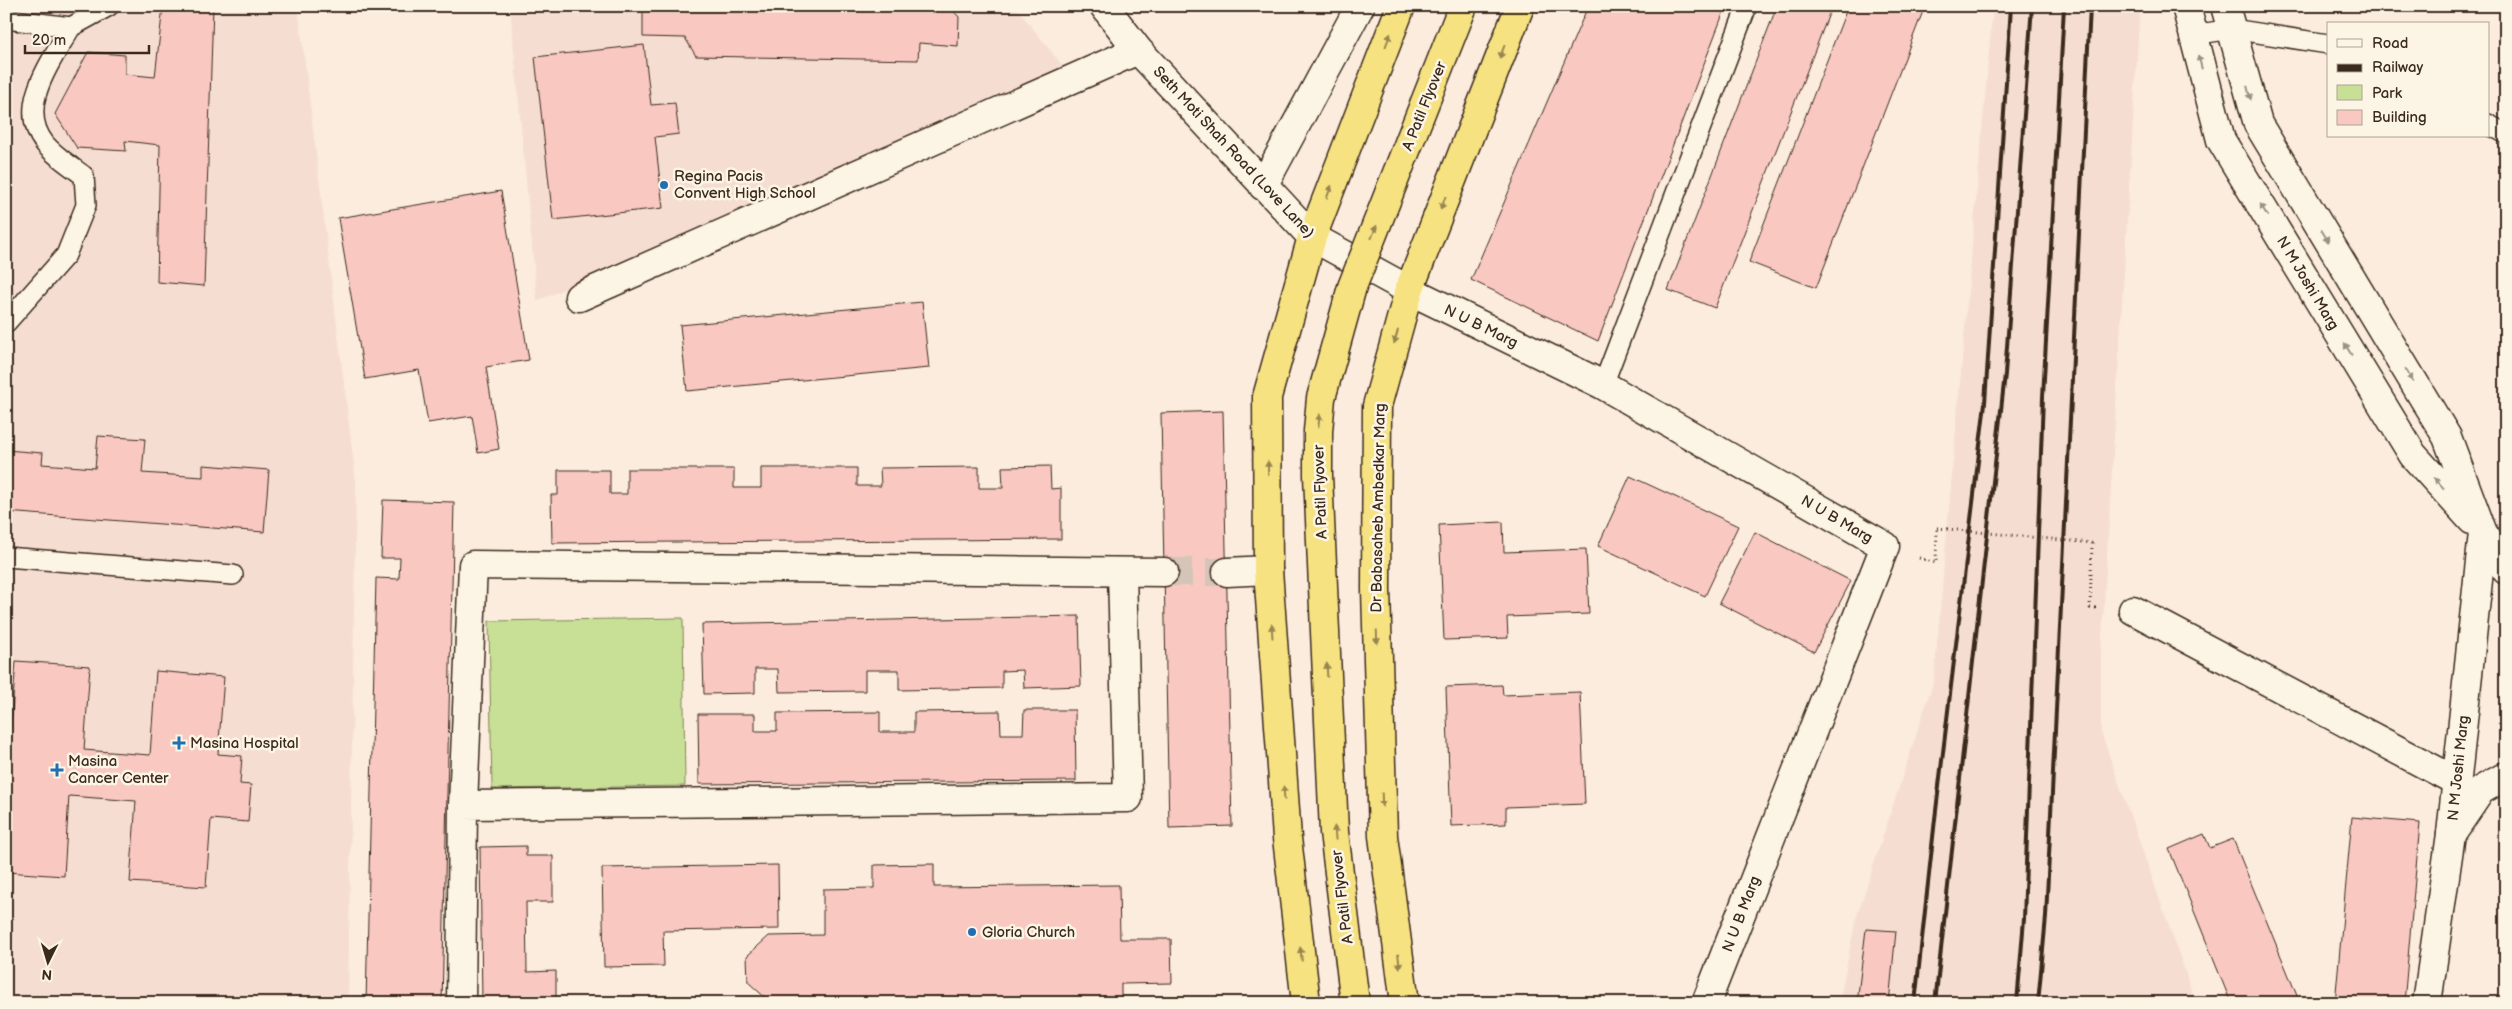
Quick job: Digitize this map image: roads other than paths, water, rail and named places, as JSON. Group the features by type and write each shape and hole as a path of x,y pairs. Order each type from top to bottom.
{"highway":[{"path":"1306,1003 1287,838 1268,570 1267,397 1312,237 1401,6"},
{"name":"A Patil Flyover","path":"1355,1003 1334,832 1318,474 1318,431 1321,398 1352,287 1463,6"},
{"name":"Dr Babasaheb Ambedkar Marg","path":"1405,1003 1384,836 1376,589 1377,406 1409,290 1520,6"}],"street":[{"name":"Seth Moti Shah Road (Love Lane)","path":"1104,6 1138,50 1312,237 1409,290"},
{"path":"1263,186 1360,6"},
{"name":"N M Joshi Marg","path":"2186,6 2221,140 2413,455 2483,532"},
{"name":"N M Joshi Marg","path":"2229,18 2258,124 2447,437 2483,532 2451,834 2428,1003"},
{"path":"579,297 1138,50"},
{"name":"N U B Marg","path":"1409,290 1602,385 1885,546 1706,1003"},
{"path":"2483,532 2506,570"},
{"path":"461,1003 463,805 473,565 1164,572"},
{"path":"1227,572 1268,570"},
{"path":"463,805 1128,798 1122,573"},
{"path":"2133,610 2456,781"},
{"path":"2451,834 2480,790 2506,776"}],"lane":[{"path":"6,323 66,255 86,205 84,176 45,144 33,122 36,88 71,27 109,6"},
{"path":"1602,385 1747,6"},
{"path":"2193,35 2229,18 2327,44"},
{"path":"6,19 71,27"},
{"path":"2490,125 2506,134"},
{"path":"6,557 233,574"}],"tunnel":[{"path":"1164,572 1227,572"}],"railway":[{"path":"1915,1003 1985,403 2011,6"},
{"path":"1935,1003 2005,374 2032,6"},
{"path":"2017,1003 2024,919 2043,397 2064,6"},
{"path":"2038,1003 2046,917 2090,6"}],"place":[{"name":"Regina Pacis Convent High School","path":"664,185"},
{"name":"Masina Hospital","path":"179,743"},
{"name":"Masina Cancer Center","path":"57,770"},
{"name":"Gloria Church","path":"972,932"}]}
